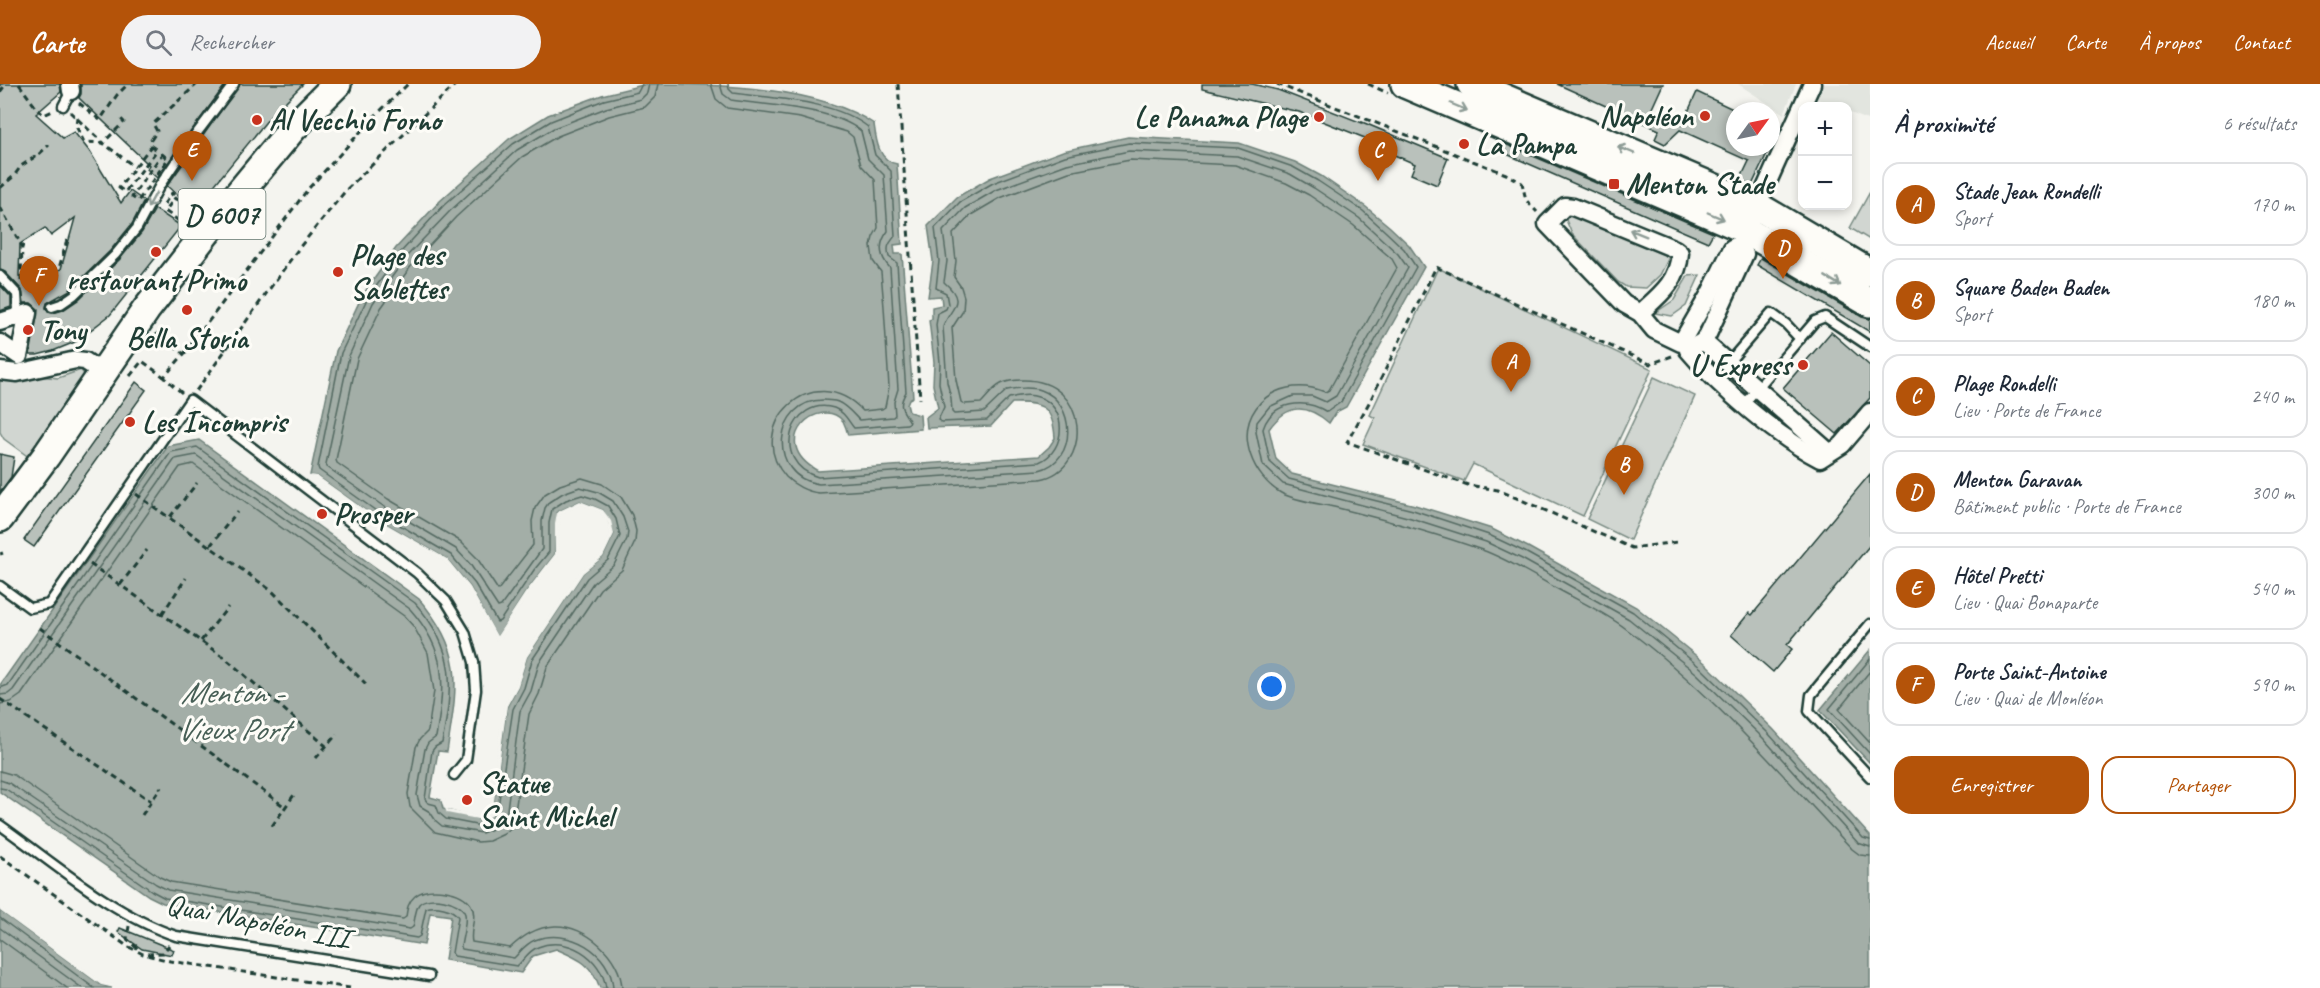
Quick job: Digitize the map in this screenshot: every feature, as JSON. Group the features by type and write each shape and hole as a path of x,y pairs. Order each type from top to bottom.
{"main road":[{"name":"D 6007","path":"0,518 124,364 146,310 206,232 293,128 338,84"},
{"path":"1405,84 1743,237 1870,303"},
{"path":"1471,84 1757,206 1870,273"}],"street":[{"path":"1684,346 1732,248 1743,237 1812,84"},
{"path":"1640,313 1668,289 1679,262 1680,253 1573,207 1565,206 1546,224 1624,304 1640,313 1654,330 1684,346 1702,367 1744,404 1806,452 1820,459 1842,444 1870,412"},
{"path":"1684,346 1706,337 1745,254 1743,237"},
{"path":"0,322 28,313 19,356 0,343"},
{"path":"1706,337 1728,363 1829,452"},
{"path":"0,371 17,373 76,360 85,361 94,367"}],"lane":[{"path":"52,307 61,304 88,282 137,228 160,185 234,84"},
{"path":"0,276 17,294 22,308 0,316"},
{"path":"1728,363 1771,313 1786,324 1800,339"},
{"path":"1744,404 1815,321 1826,317 1870,347"},
{"path":"0,586 30,608 49,604 190,400 417,573 446,601 465,632 474,662 476,690 466,760 454,775"},
{"path":"1870,624 1811,695 1809,711 1870,777"},
{"name":"Quai Napoléon III","path":"0,825 93,892 156,929 176,936 429,976"}],"path":[{"path":"0,92 6,84"},
{"path":"19,84 37,110 44,115 69,95"},
{"path":"69,95 100,120 117,95 128,84"},
{"path":"153,124 196,84"},
{"path":"164,377 184,354 308,189 375,116 408,84"},
{"path":"124,364 142,361 190,400 299,248 346,189 456,84"},
{"path":"898,84 920,399"},
{"path":"1277,84 1506,174 1522,183 1526,200 1546,224"},
{"path":"69,95 77,117 103,143 134,166"},
{"path":"77,117 75,126 84,142 103,143 124,122 120,118"},
{"path":"148,119 158,131 151,140 152,146 157,150 125,192 118,188 152,146"},
{"path":"0,188 14,176 21,166 49,145"},
{"path":"138,201 132,197 162,154"},
{"path":"141,171 147,175"},
{"path":"160,209 172,193 189,209 179,221 165,211 175,198 180,203 183,212 196,224"},
{"path":"0,207 23,246 21,285 17,294"},
{"path":"21,274 41,276 59,268 68,237"},
{"path":"1677,542 1632,548 1498,490 1468,485 1347,442 1370,401 1436,267 1650,364 1684,346"},
{"path":"154,332 184,354"},
{"path":"213,340 226,350"},
{"path":"170,517 197,483"},
{"path":"135,493 272,591 366,684"},
{"path":"210,546 237,512"},
{"path":"120,585 147,550"},
{"path":"86,561 225,658 326,746"},
{"path":"162,614 186,578"},
{"path":"201,641 228,607"},
{"path":"39,628 285,807"},
{"path":"0,699 151,801"},
{"path":"316,758 337,734"},
{"path":"142,815 160,787"},
{"path":"272,826 296,792"},
{"path":"128,939 143,954 163,953"}],"shaded area":[{"path":"1738,84 1796,84 1784,114 1780,111 1780,102 1766,102"},
{"path":"1824,84 1870,84 1870,121 1852,114 1852,102 1825,102 1817,99"},
{"path":"1870,192 1870,240 1850,228"},
{"path":"1569,211 1669,257 1660,275 1646,288 1626,287 1618,282 1572,234 1566,220"},
{"path":"1438,268 1652,369 1583,516 1473,464 1464,481 1363,444 1375,418 1370,415"},
{"path":"1700,275 1686,306 1672,316 1655,313 1674,300 1688,276"},
{"path":"81,370 86,377 30,458 4,439 0,432 0,379 38,376 58,378"},
{"path":"1654,377 1695,396 1630,540 1587,519"}],"water":[{"name":"Menton - Vieux Port","path":"647,84 703,85 765,90 825,102 851,111 874,124 882,154 886,159 897,164 902,244 894,245 895,254 902,254 913,397 907,404 909,412 920,415 921,429 848,435 843,421 833,414 822,413 811,417 796,435 796,447 803,459 818,471 1039,456 1055,438 1052,418 1048,412 1031,403 1012,403 991,426 927,428 926,417 938,408 933,385 934,362 929,320 932,319 932,307 942,305 941,296 928,297 933,261 928,226 957,197 990,178 1063,151 1128,137 1239,143 1295,162 1321,176 1366,207 1409,245 1424,267 1346,407 1336,412 1329,423 1312,412 1297,409 1290,411 1269,429 1276,459 1292,474 1415,505 1492,529 1636,607 1705,663 1773,729 1870,836 1870,988 600,988 588,967 556,949 533,956 521,973 445,960 451,916 430,913 424,945 163,903 149,896 0,792 0,685 168,446 199,440 419,599 434,618 445,636 451,654 455,689 447,752 438,751 430,797 441,800 443,809 482,820 492,816 507,707 518,686 527,657 583,573 603,557 614,534 603,510 580,501 557,512 555,554 525,593 497,637 470,587 447,559 376,518 317,476 310,475 336,351 362,296 396,248 440,201 509,139 548,115 602,95"},
{"path":"1870,650 1870,763 1820,710"},
{"path":"0,911 101,985 112,988 0,988"}],"pier":[{"path":"310,475 317,476 376,518 447,559 470,587 497,636 525,593 555,554 557,512 580,501 603,510 611,521 614,534 603,557 583,573 527,657 518,686 507,706 492,816 482,820 447,813 441,800 444,800 448,810 481,817 489,814 504,706 515,685 524,656 581,571 601,555 611,534 608,523 601,513 581,504 560,514 557,556 527,595 500,639 497,640 468,589 445,562 375,520"},
{"path":"0,908 102,982 113,985 115,988 101,985 0,911"}],"building":[{"path":"0,84 60,84 61,92 36,114 63,138 74,132 90,152 121,203 130,191 144,201 132,224 110,251 70,290 47,303 48,312 63,310 78,300 120,259 142,232 155,209 181,226 110,315 75,342 37,355 30,355 38,309 31,303 24,303 22,290 5,272 0,270","holes":["75,218 61,269 41,278 19,276 20,244 45,228 51,236"]},
{"path":"81,84 226,84 157,178 147,169 149,165 79,98"},
{"path":"240,84 303,84 269,118 194,210 167,186"},
{"path":"1202,84 1252,84 1278,90 1448,158 1437,185 1411,174 1415,164 1378,148 1380,144 1299,112 1202,89"},
{"path":"1557,84 1663,84 1648,117 1672,117 1682,125 1697,92 1726,106 1726,151 1680,130 1665,144 1655,139 1659,130"},
{"path":"1505,144 1713,233 1708,242 1502,152"},
{"path":"1738,156 1766,156 1752,185 1740,180 1749,161"},
{"path":"1761,258 1862,317 1870,319 1870,332 1757,265"},
{"path":"0,285 11,297 11,307 0,311"},
{"path":"1831,332 1870,366 1870,398 1837,434 1783,388"},
{"path":"136,382 146,390 34,547 24,540"},
{"path":"0,454 14,457 11,477 0,492"},
{"path":"1870,474 1870,545 1787,645 1792,649 1773,672 1731,635 1749,613 1752,615"},
{"path":"120,928 174,950 172,955 142,949 118,932"}],"place":[{"name":"Napoléon","path":"1705,116"},
{"name":"Le Panama Plage","path":"1319,117"},
{"name":"Al Vecchio Forno","path":"257,120"},
{"name":"La Pampa","path":"1464,144"},
{"name":"Hôtel Pretti","path":"192,181"},
{"name":"Plage Rondelli","path":"1378,181"},
{"name":"Menton Stade","path":"1614,184"},
{"name":"restaurant Primo","path":"156,252"},
{"name":"Plage des Sablettes","path":"338,272"},
{"name":"Menton Garavan","path":"1783,279"},
{"name":"Porte Saint-Antoine","path":"39,306"},
{"name":"Bella Storia","path":"187,310"},
{"name":"Tony","path":"28,330"},
{"name":"U Express","path":"1803,365"},
{"name":"Stade Jean Rondelli","path":"1511,392"},
{"name":"Les Incompris","path":"130,422"},
{"name":"Square Baden Baden","path":"1624,495"},
{"name":"Prosper","path":"322,514"},
{"name":"Statue Saint Michel","path":"467,800"}]}
